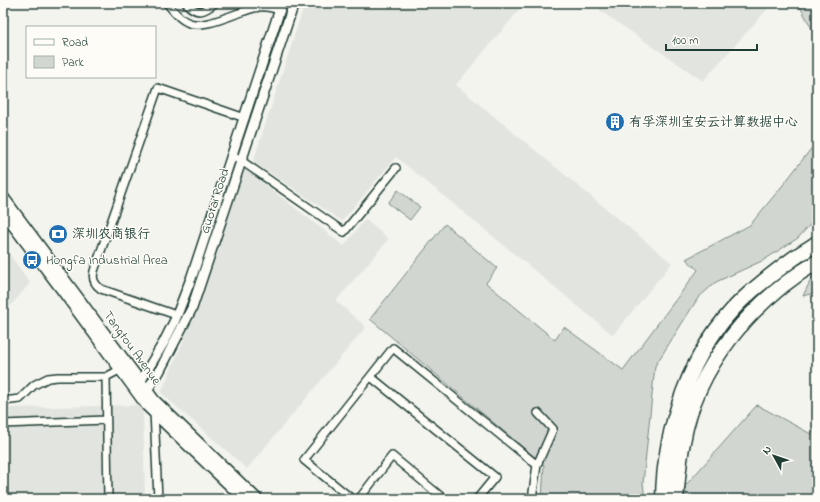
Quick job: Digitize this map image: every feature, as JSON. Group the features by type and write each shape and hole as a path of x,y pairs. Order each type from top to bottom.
{"highway":[{"path":"795,257 817,234"},
{"path":"663,499 665,466 672,430 681,398 702,354 717,329 735,307 757,286 795,257 817,243"},
{"path":"676,499 683,441 687,424 696,396 715,361 738,329 762,304 817,259"},
{"path":"805,270 817,262"},
{"path":"678,482 680,499"}],"main road":[{"name":"Tangtou Avenue","path":"3,197 144,395 155,414 244,499"},
{"name":"Tangtou Avenue","path":"3,212 62,290 124,367"},
{"name":"Tangtou Avenue","path":"144,395 154,400 258,499"}],"street":[{"path":"166,3 178,16 188,23 199,24 259,7 281,6"},
{"path":"186,3 196,11 208,9 215,3"},
{"name":"Guotai Road","path":"144,395 160,372 192,308 294,3"},
{"name":"Guotai Road","path":"136,385 164,342 192,276 281,6"},
{"path":"176,315 101,289 93,279 94,271 158,88 245,118"},
{"path":"233,154 344,232 396,168"},
{"path":"352,499 304,460 393,348 537,465"},
{"path":"3,401 20,399 34,385 48,378 106,377 124,367"},
{"path":"106,377 108,499"},
{"path":"371,377 495,477 477,499"},
{"path":"154,400 158,499"},
{"path":"532,499 537,465 553,428 538,413"},
{"path":"3,424 106,420"},
{"path":"359,499 392,456 444,499"}],"shaded area":[{"path":"305,3 525,3 456,85 672,263 613,335 396,157 342,221 253,162"},
{"path":"606,3 773,3 703,81 599,10"},
{"path":"245,169 344,246 365,219 389,239 336,301 366,327 247,469 161,393 199,304"},
{"path":"3,245 30,283 3,315"},
{"path":"143,405 145,499 3,499 3,408"}],"green space":[{"path":"798,3 817,3 817,45 812,29"},
{"path":"817,141 817,217 798,238 764,260 716,282 698,298 655,366 643,483 645,499 542,499 544,465 370,319 445,224 497,268 486,283 555,340 564,327 623,370 698,270 686,259 750,225"},
{"path":"398,190 420,207 410,220 388,203"},
{"path":"817,269 817,292 803,296 815,271"},
{"path":"757,405 811,434 817,424 817,499 687,499 685,486"}],"place":[{"name":"有孚深圳宝安云计算数据中心","path":"615,122"},
{"name":"深圳农商银行","path":"58,234"},
{"name":"Hongfa Industrial Area","path":"32,260"}]}
